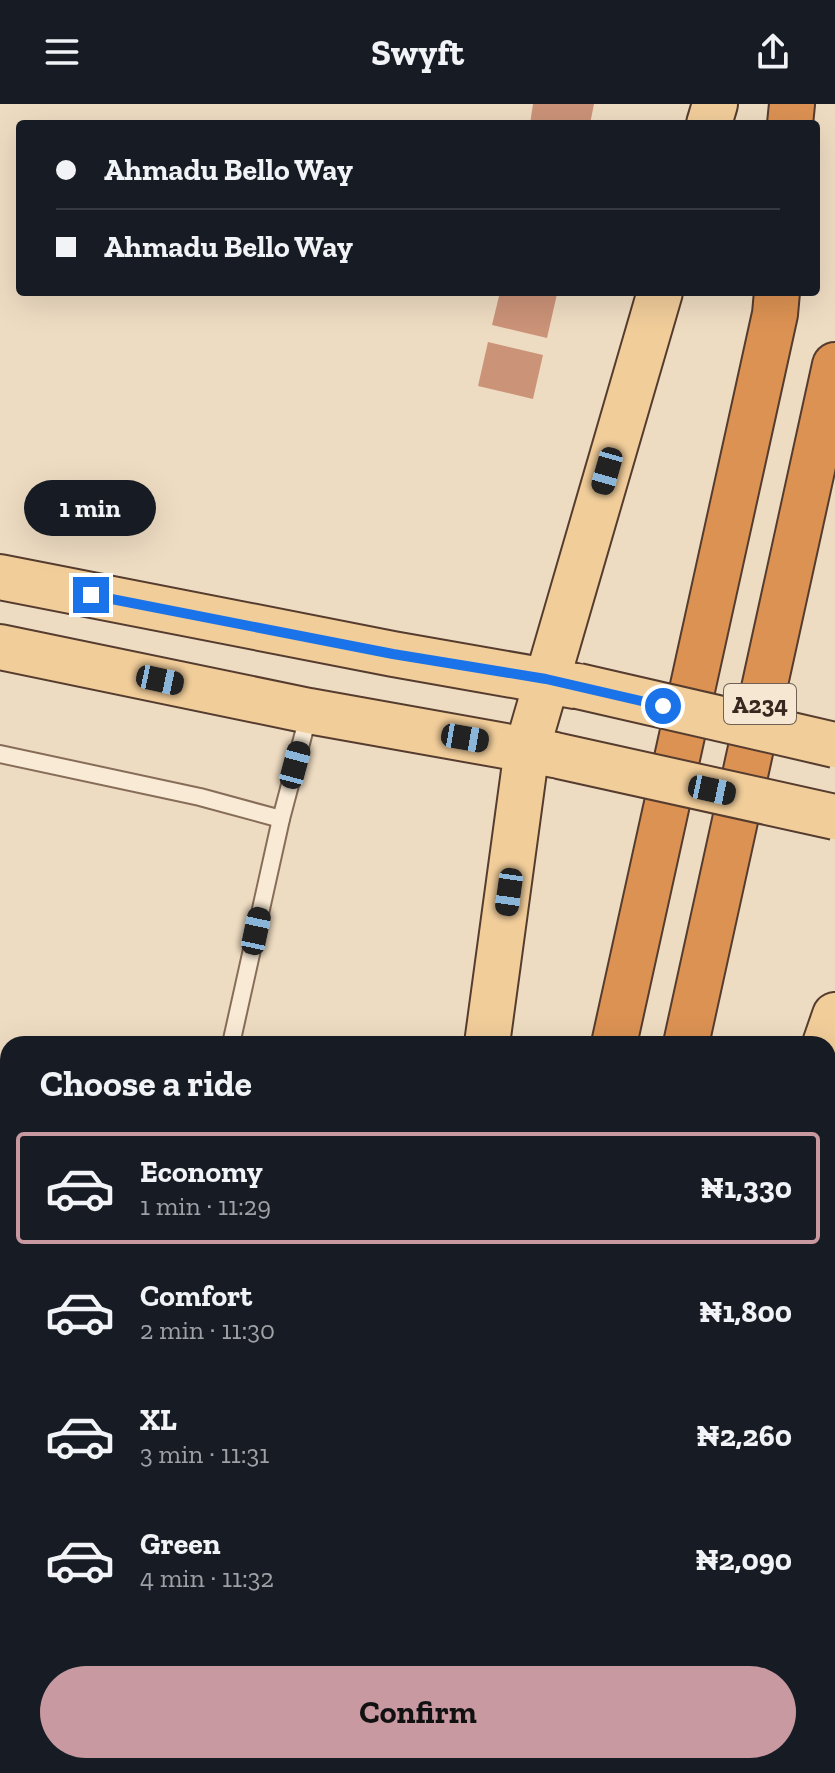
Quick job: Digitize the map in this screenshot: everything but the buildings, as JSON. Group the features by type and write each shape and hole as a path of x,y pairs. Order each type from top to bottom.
{"highway":[{"name":"A234","path":"616,1036 776,303"},
{"name":"A234","path":"688,1036 835,365"}],"main road":[{"path":"489,1036 543,752 659,296"},
{"path":"0,577 393,654 562,683 835,745"},
{"path":"0,647 309,711 543,752 835,817"},
{"path":"828,1036 835,1015"}],"lane":[{"path":"233,1036 281,819 309,711"},
{"path":"0,754 200,797 281,819"}],"route":[{"path":"91,595 393,654 546,679 663,706"}]}
